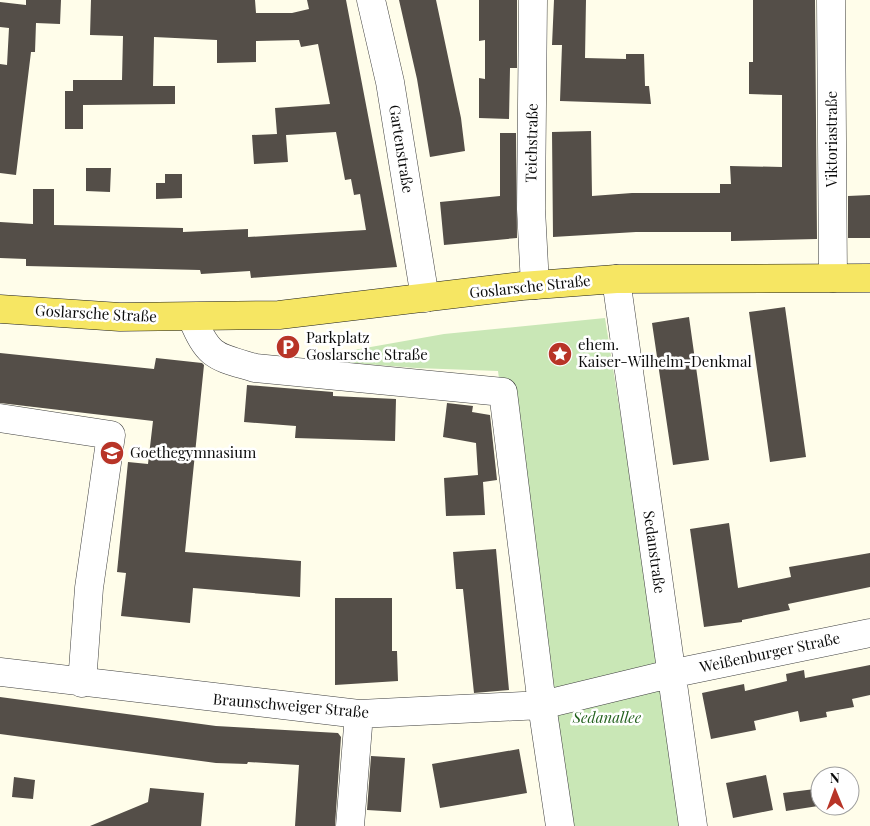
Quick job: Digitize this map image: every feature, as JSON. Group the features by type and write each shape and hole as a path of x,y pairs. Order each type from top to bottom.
{"main road":[{"name":"Goslarsche Straße","path":"0,309 120,317 192,318 279,315 535,285 616,279 870,278"}],"street":[{"name":"Gartenstraße","path":"371,0 390,82 425,298"},
{"name":"Teichstraße","path":"533,0 531,209 535,285"},
{"name":"Viktoriastraße","path":"832,0 833,278"},
{"name":"Sedanstraße","path":"616,279 670,674 693,826"},
{"path":"192,318 203,344 220,358 255,368 503,392 542,705 560,826"},
{"path":"0,418 111,435 89,588 82,683"},
{"name":"Weißenburger Straße","path":"670,674 870,633"},
{"name":"Braunschweiger Straße","path":"0,672 359,714 542,705 670,674"},
{"path":"350,826 359,714"}],"green space":[{"name":"Sedanallee","path":"605,318 686,826 561,826 542,705 498,371 416,368 303,359 444,334"}],"building":[{"path":"26,0 61,0 60,24 36,23 35,52 31,52 16,175 0,173 0,64 7,65 9,28 0,27 0,2 26,5"},
{"path":"91,0 255,0 256,13 292,13 309,9 307,0 346,0 397,267 251,278 250,271 201,274 200,270 26,266 26,259 0,258 0,222 33,224 33,189 54,189 54,225 183,228 183,232 248,229 248,237 366,230 360,194 354,195 351,179 345,180 336,132 286,135 288,162 254,164 252,135 277,134 275,108 330,104 318,44 301,47 299,40 256,41 256,62 217,63 217,40 154,37 153,86 175,86 175,104 83,105 83,129 65,129 65,91 73,91 73,80 122,80 123,36 90,35"},
{"path":"399,0 436,0 461,118 465,151 430,157 417,79"},
{"path":"479,0 517,0 517,68 510,68 509,119 479,118 479,78 485,79 485,40 479,41"},
{"path":"554,0 586,0 585,58 626,59 626,54 644,54 645,86 649,86 651,104 560,101 562,45 552,45"},
{"path":"753,0 815,0 817,239 731,241 731,232 636,232 553,237 552,132 591,131 592,196 632,193 720,193 720,184 731,184 730,166 782,167 782,95 749,94 749,62 753,62"},
{"path":"500,133 516,133 517,238 444,245 440,202 500,196"},
{"path":"86,168 111,168 110,192 86,191"},
{"path":"165,174 182,174 182,198 156,199 156,183 165,183"},
{"path":"870,195 870,238 848,238 848,196"},
{"path":"785,307 806,457 770,462 749,312"},
{"path":"689,317 709,460 673,465 652,323"},
{"path":"0,353 154,369 156,358 202,363 204,365 185,552 301,561 300,597 193,588 190,623 121,616 126,573 117,572 128,462 148,464 153,421 0,403"},
{"path":"247,385 333,392 333,396 396,399 395,441 295,438 296,426 244,422"},
{"path":"447,403 473,406 472,412 490,415 497,480 483,482 485,515 446,516 444,478 478,475 476,443 443,437"},
{"path":"729,523 738,588 791,577 789,567 870,553 870,587 788,604 790,610 742,620 742,622 704,627 690,529"},
{"path":"496,549 509,690 474,693 463,589 456,589 453,552"},
{"path":"335,598 392,598 392,651 397,651 398,681 335,685"},
{"path":"870,665 870,695 852,699 854,707 826,712 827,717 800,722 798,711 754,721 756,730 711,739 702,693 744,684 745,691 787,681 786,674 804,670 805,678"},
{"path":"0,697 216,726 338,733 341,737 335,826 295,826 299,765 248,762 247,764 216,763 0,734"},
{"path":"519,749 527,793 440,808 432,764"},
{"path":"371,756 405,758 401,812 367,810"},
{"path":"766,775 773,810 733,818 726,783"},
{"path":"14,777 35,780 33,799 12,797"},
{"path":"150,788 204,793 201,826 90,826 148,802"},
{"path":"810,790 810,807 786,811 783,793"}],"place":[{"name":"Parkplatz Goslarsche Straße","path":"288,347"},
{"name":"ehem. Kaiser-Wilhelm-Denkmal","path":"560,354"},
{"name":"Goethegymnasium","path":"112,453"}]}
